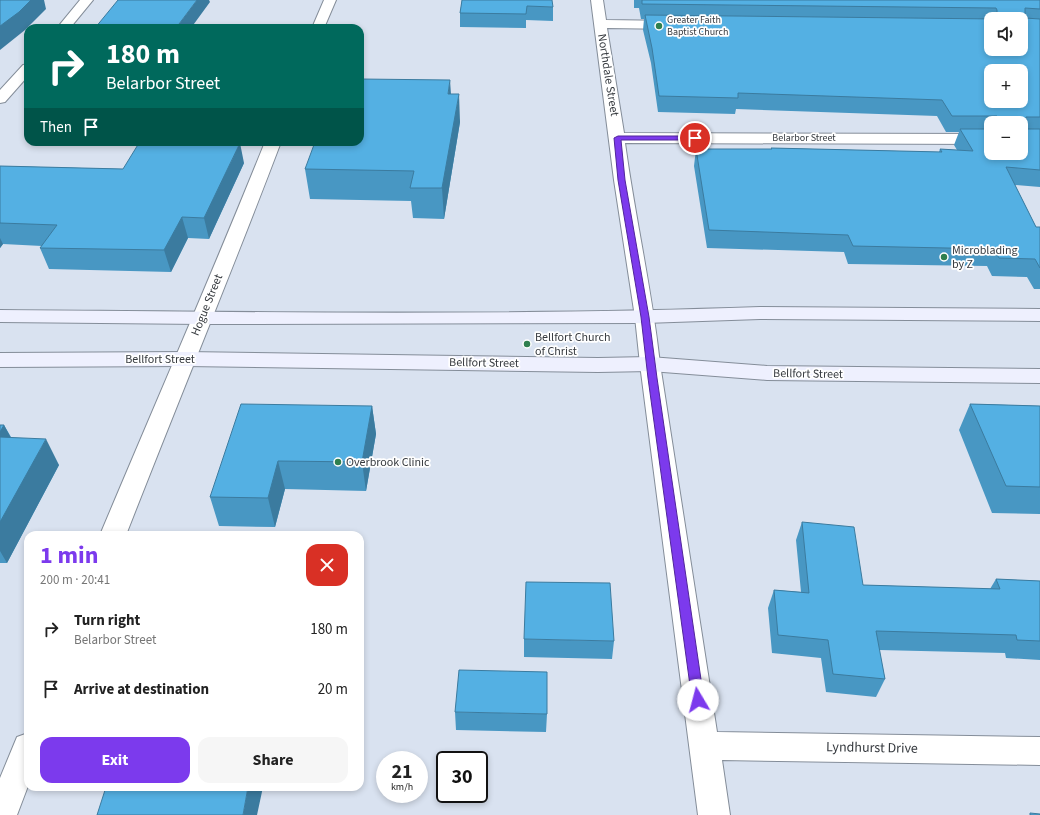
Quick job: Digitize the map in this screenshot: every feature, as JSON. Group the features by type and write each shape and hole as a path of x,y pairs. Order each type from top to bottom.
{"main road":[{"path":"0,316 202,318 645,317 760,312 1040,315"},
{"name":"Bellfort Street","path":"0,360 186,359 598,365 650,364 767,373 1040,376"}],"street":[{"path":"66,24 87,0"},
{"path":"320,24 330,0"},
{"name":"Northdale Street","path":"597,0 618,138 622,180 645,317 650,364 714,815"},
{"path":"600,24 687,25"},
{"path":"0,99 24,72"},
{"name":"Belarbor Street","path":"618,138 984,139"},
{"name":"Hogue Street","path":"115,531 235,239 271,146"},
{"name":"Lyndhurst Drive","path":"704,746 1040,750"},
{"path":"1,815 24,757"}],"building":[{"path":"0,0 31,0 19,12 0,26"},
{"path":"118,0 197,0 179,24 98,24"},
{"path":"462,0 552,0 553,7 527,6 526,14 460,13"},
{"path":"642,0 1040,0 1040,9 1025,8 1025,12 997,12 996,8 642,4"},
{"path":"645,15 984,19 984,56 1028,56 1028,18 1040,19 1040,117 952,116 942,100 738,93 738,98 659,96 652,48"},
{"path":"364,79 450,80 448,94 459,94 442,188 410,188 414,171 305,169 314,146 364,146"},
{"path":"960,129 984,129 984,160 1028,160 1028,129 1040,129 1040,170 1006,167 1036,227 1040,227 1040,268 1035,259 999,258 994,249 853,246 848,235 709,230 696,149 772,149 771,148 942,152 940,149 973,151"},
{"path":"137,146 239,146 204,218 182,217 164,250 40,248 57,225 0,223 0,166 123,169"},
{"path":"241,404 372,406 362,462 278,461 268,498 210,497"},
{"path":"970,404 1040,406 1040,487 1006,486"},
{"path":"0,425 4,425 0,432"},
{"path":"0,437 46,439 0,522"},
{"path":"802,522 854,527 863,585 1000,589 996,579 1040,581 1040,641 1017,640 1016,635 876,631 885,679 833,674 828,640 778,635 774,590 809,593"},
{"path":"526,582 610,583 614,641 524,639"},
{"path":"459,670 547,672 547,714 455,712"},
{"path":"105,791 247,791 243,815 97,815"},
{"path":"1030,813 1040,814 1040,815 1030,815"}],"place":[{"name":"Greater Faith Baptist Church","path":"659,26"},
{"name":"Microblading by Z","path":"944,257"},
{"name":"Bellfort Church of Christ","path":"527,344"},
{"name":"Overbrook Clinic","path":"338,462"}],"route":[{"path":"695,138 618,138 622,180 645,317 652,378 698,700"}]}
